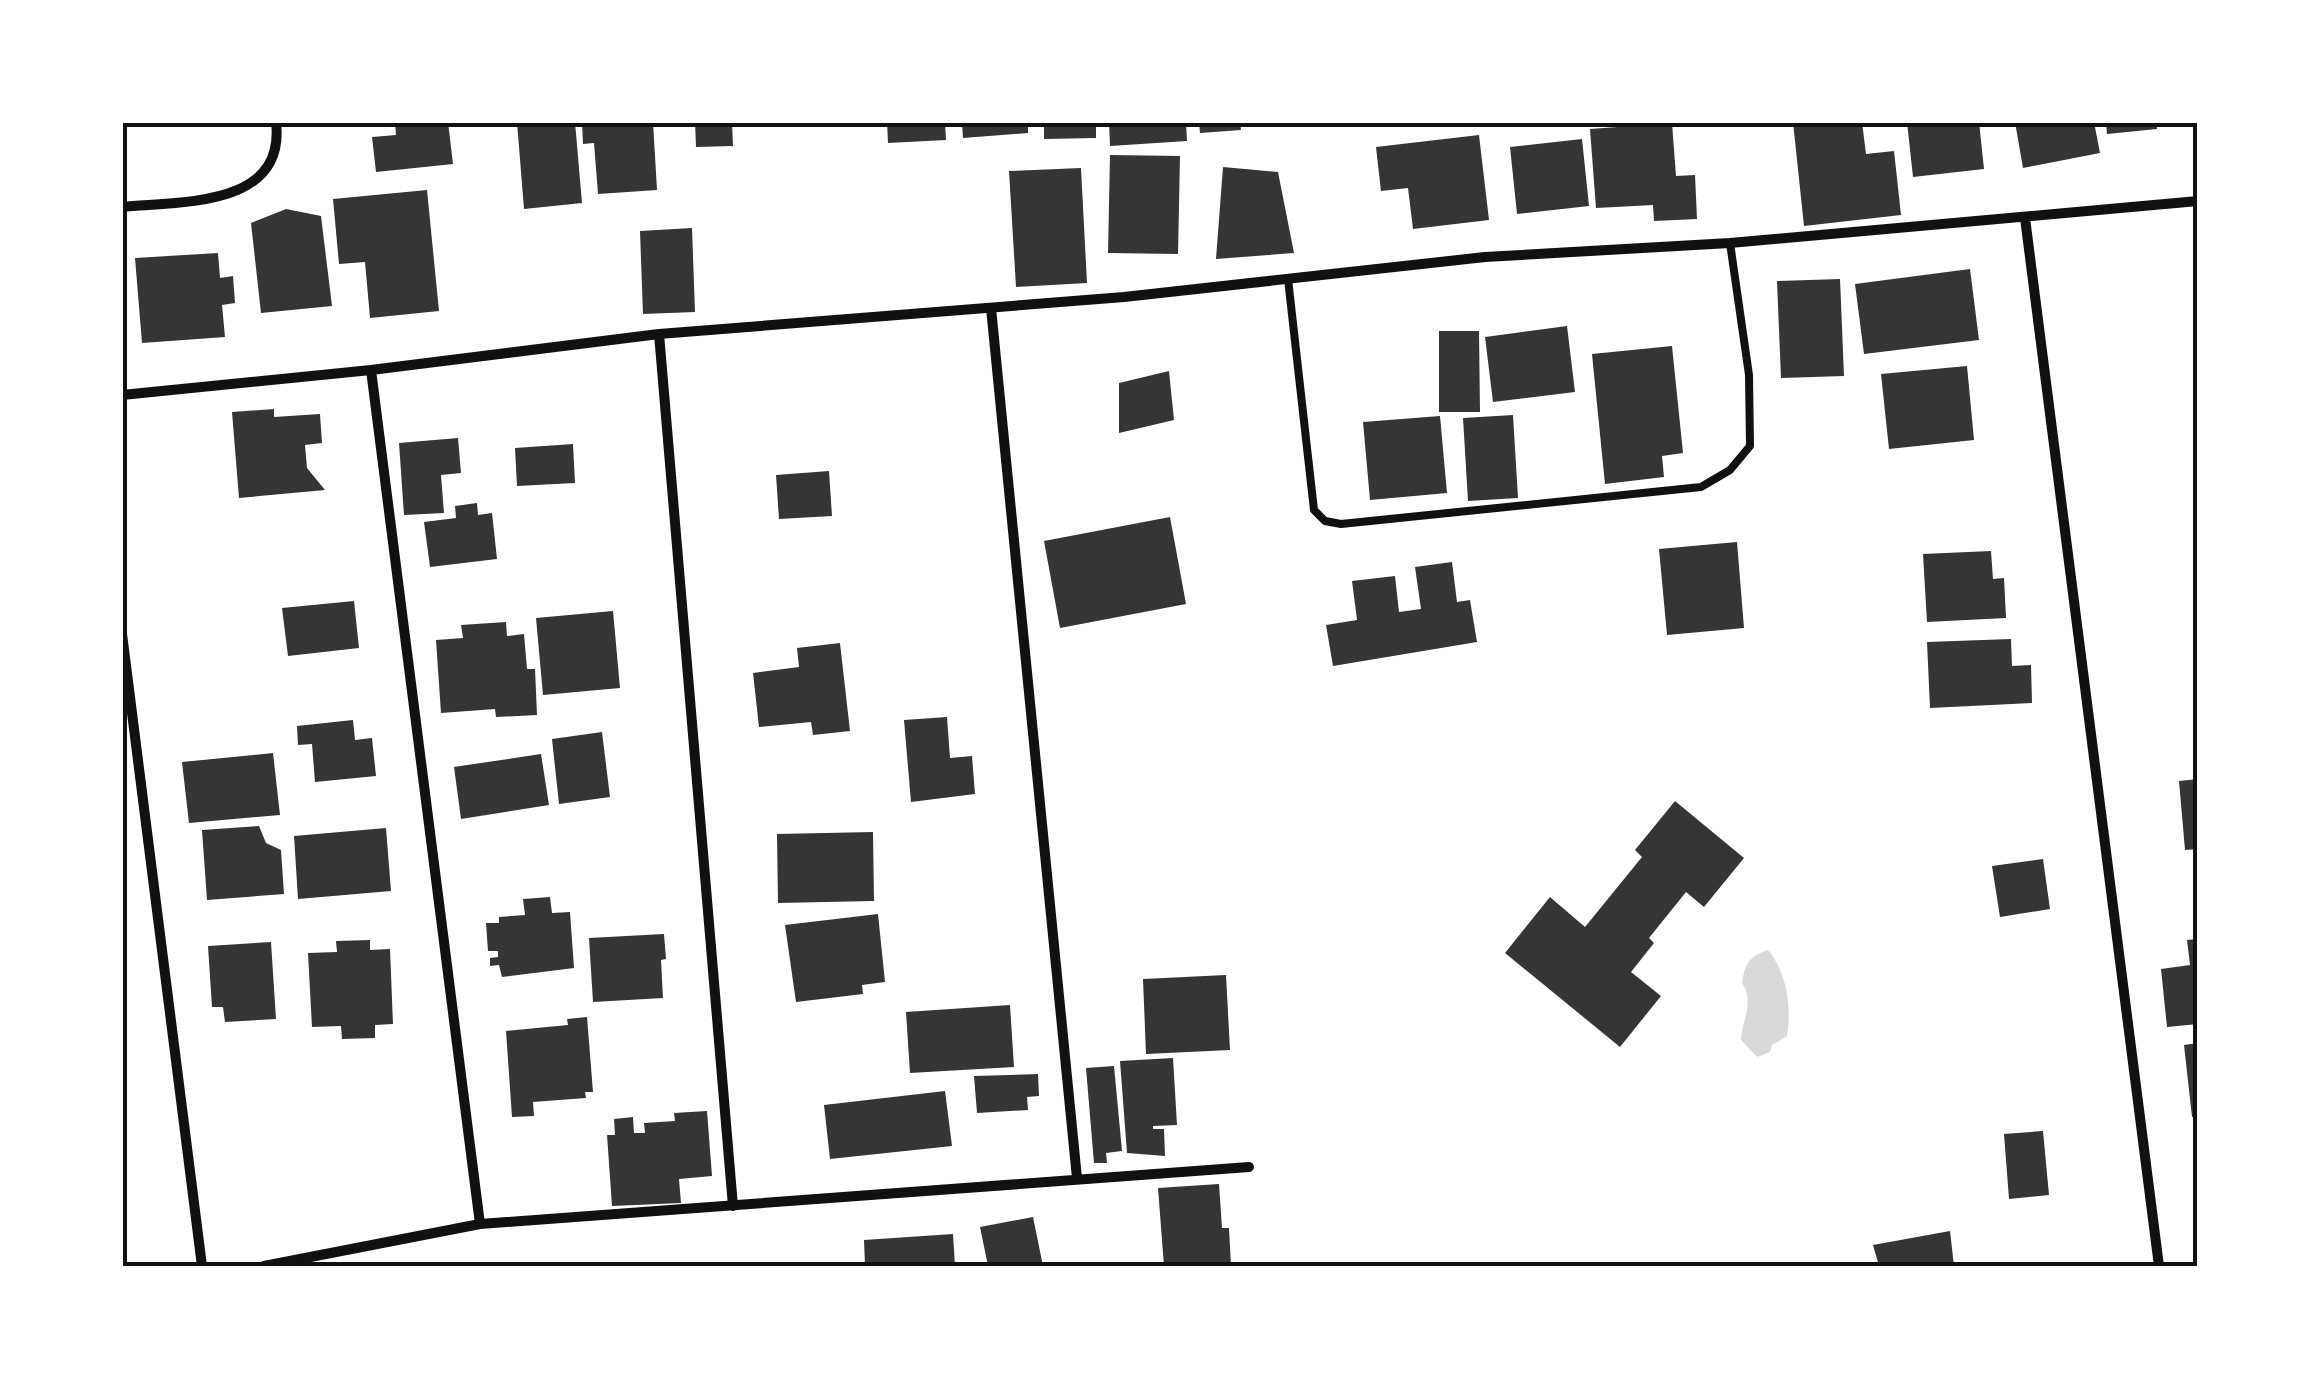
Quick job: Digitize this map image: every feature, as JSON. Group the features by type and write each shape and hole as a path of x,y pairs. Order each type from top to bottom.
{"street":[{"path":"122,207 236,194 268,170 277,137 276,122"},
{"path":"122,396 659,334 991,308 1485,256 1730,243 2198,200"},
{"path":"2024,218 2159,1266"},
{"path":"991,308 1077,1178"},
{"path":"659,334 734,1206"},
{"path":"371,370 480,1224"},
{"path":"122,634 202,1266"},
{"path":"264,1266 480,1224 1248,1168"}],"lane":[{"path":"1288,279 1314,510 1325,520 1341,524 1701,487 1730,470 1750,446 1748,375 1730,243"}],"shaded area":[{"path":"1768,950 1784,980 1787,1036 1772,1045 1770,1052 1757,1057 1741,1040 1748,1004 1742,983 1749,962"}],"building":[{"path":"395,122 448,122 453,164 376,172 372,137 396,135"},
{"path":"517,122 575,122 582,203 524,209"},
{"path":"582,122 653,122 657,190 598,194 594,143 583,144"},
{"path":"695,122 732,122 733,146 696,147"},
{"path":"887,122 945,122 946,140 888,143"},
{"path":"962,122 1028,122 1028,133 963,138"},
{"path":"1044,122 1096,122 1096,138 1044,139"},
{"path":"1109,122 1186,122 1187,141 1110,146"},
{"path":"1199,122 1240,122 1241,130 1200,133"},
{"path":"1793,122 1862,122 1866,154 1894,151 1901,215 1804,226"},
{"path":"1907,122 1979,122 1984,169 1913,177"},
{"path":"2015,122 2094,122 2100,153 2023,168"},
{"path":"2106,122 2157,122 2157,129 2107,134"},
{"path":"1672,123 1676,176 1695,175 1697,219 1654,221 1653,205 1596,208 1590,129"},
{"path":"1479,135 1489,220 1413,229 1408,188 1381,191 1376,147"},
{"path":"1582,139 1589,206 1517,214 1510,147"},
{"path":"1110,155 1180,156 1178,254 1108,253"},
{"path":"1223,167 1278,172 1294,253 1216,259"},
{"path":"1081,168 1087,283 1016,287 1009,171"},
{"path":"427,190 439,311 370,318 365,262 339,264 333,199"},
{"path":"286,209 321,216 332,306 261,313 251,223"},
{"path":"692,228 695,312 643,314 640,231"},
{"path":"218,253 220,278 233,276 235,303 222,305 225,337 142,343 135,258"},
{"path":"1970,269 1979,340 1864,354 1855,284"},
{"path":"1840,279 1844,376 1781,378 1777,281"},
{"path":"1567,326 1575,392 1493,402 1485,337"},
{"path":"1439,331 1479,331 1480,412 1439,412"},
{"path":"1672,346 1683,453 1662,456 1664,477 1605,484 1592,354"},
{"path":"1967,366 1974,440 1889,449 1881,374"},
{"path":"1169,371 1174,420 1119,433 1119,383"},
{"path":"274,409 274,417 320,414 322,443 305,445 307,468 325,490 239,498 232,412"},
{"path":"1513,415 1518,498 1468,501 1463,418"},
{"path":"1440,416 1447,493 1370,500 1363,422"},
{"path":"458,438 461,473 441,475 444,513 404,515 399,443"},
{"path":"573,444 575,483 517,486 515,448"},
{"path":"829,471 832,516 779,519 776,475"},
{"path":"477,503 478,515 492,513 497,559 430,567 424,522 456,518 455,506"},
{"path":"1170,517 1186,604 1060,628 1044,541"},
{"path":"1737,542 1744,628 1667,635 1659,549"},
{"path":"1991,551 1993,579 2004,578 2006,618 1927,622 1923,554"},
{"path":"1452,562 1457,602 1470,600 1477,642 1333,666 1326,625 1357,620 1352,581 1395,576 1399,612 1421,609 1415,567"},
{"path":"354,601 359,648 288,656 282,608"},
{"path":"613,611 620,688 543,695 536,618"},
{"path":"506,622 507,636 524,634 527,669 535,669 537,715 496,717 495,709 441,713 436,640 463,638 461,625"},
{"path":"2011,639 2012,666 2031,665 2032,703 1930,708 1927,642"},
{"path":"840,643 850,731 813,735 811,722 759,727 753,673 799,667 797,648"},
{"path":"947,717 950,758 972,756 975,794 911,802 904,720"},
{"path":"353,720 355,740 372,738 376,776 315,782 312,744 298,745 297,726"},
{"path":"602,732 610,797 559,804 552,739"},
{"path":"273,753 280,815 189,823 182,762"},
{"path":"541,754 549,805 461,819 454,767"},
{"path":"2198,779 2198,849 2185,850 2179,781"},
{"path":"1675,801 1744,858 1704,907 1686,892 1649,938 1654,943 1631,972 1661,996 1620,1047 1505,953 1550,897 1585,927 1642,857 1635,850"},
{"path":"259,826 266,843 281,850 284,894 207,900 202,830"},
{"path":"386,828 391,891 298,899 294,836"},
{"path":"873,832 874,901 778,903 777,834"},
{"path":"2043,859 2050,909 2000,917 1992,866"},
{"path":"550,897 552,913 570,912 574,968 502,977 499,965 490,966 490,958 498,957 498,951 488,951 486,923 499,923 499,917 525,915 523,899"},
{"path":"878,914 885,982 862,985 863,994 796,1002 785,925"},
{"path":"664,934 663,998 593,1002 589,938"},
{"path":"2198,939 2198,1024 2167,1027 2161,969 2190,965 2187,940"},
{"path":"370,940 370,950 390,949 393,1024 375,1025 375,1038 342,1039 341,1026 312,1027 308,953 337,952 336,941"},
{"path":"271,942 276,1019 225,1022 223,1007 212,1007 208,946"},
{"path":"1226,975 1230,1050 1146,1054 1143,979"},
{"path":"1010,1005 1014,1067 910,1073 906,1012"},
{"path":"587,1017 593,1092 585,1092 586,1098 533,1102 534,1116 512,1117 506,1031 568,1025 567,1019"},
{"path":"2198,1043 2198,1117 2192,1117 2184,1045"},
{"path":"1173,1058 1177,1125 1153,1126 1164,1129 1165,1156 1127,1153 1120,1061"},
{"path":"1114,1066 1122,1151 1106,1153 1107,1163 1094,1163 1086,1068"},
{"path":"1038,1074 1039,1096 1027,1097 1028,1110 977,1113 974,1076"},
{"path":"945,1091 952,1146 830,1159 824,1105"},
{"path":"707,1111 712,1176 679,1179 681,1203 612,1206 607,1135 615,1135 614,1119 633,1117 634,1133 645,1133 644,1123 675,1121 674,1113"},
{"path":"2043,1131 2049,1195 2009,1199 2004,1134"},
{"path":"1219,1184 1222,1228 1229,1228 1231,1266 1164,1266 1158,1188"},
{"path":"1033,1217 1043,1266 988,1266 980,1227"},
{"path":"1950,1231 1954,1266 1879,1266 1873,1245"},
{"path":"953,1234 955,1266 865,1266 864,1240"}]}
